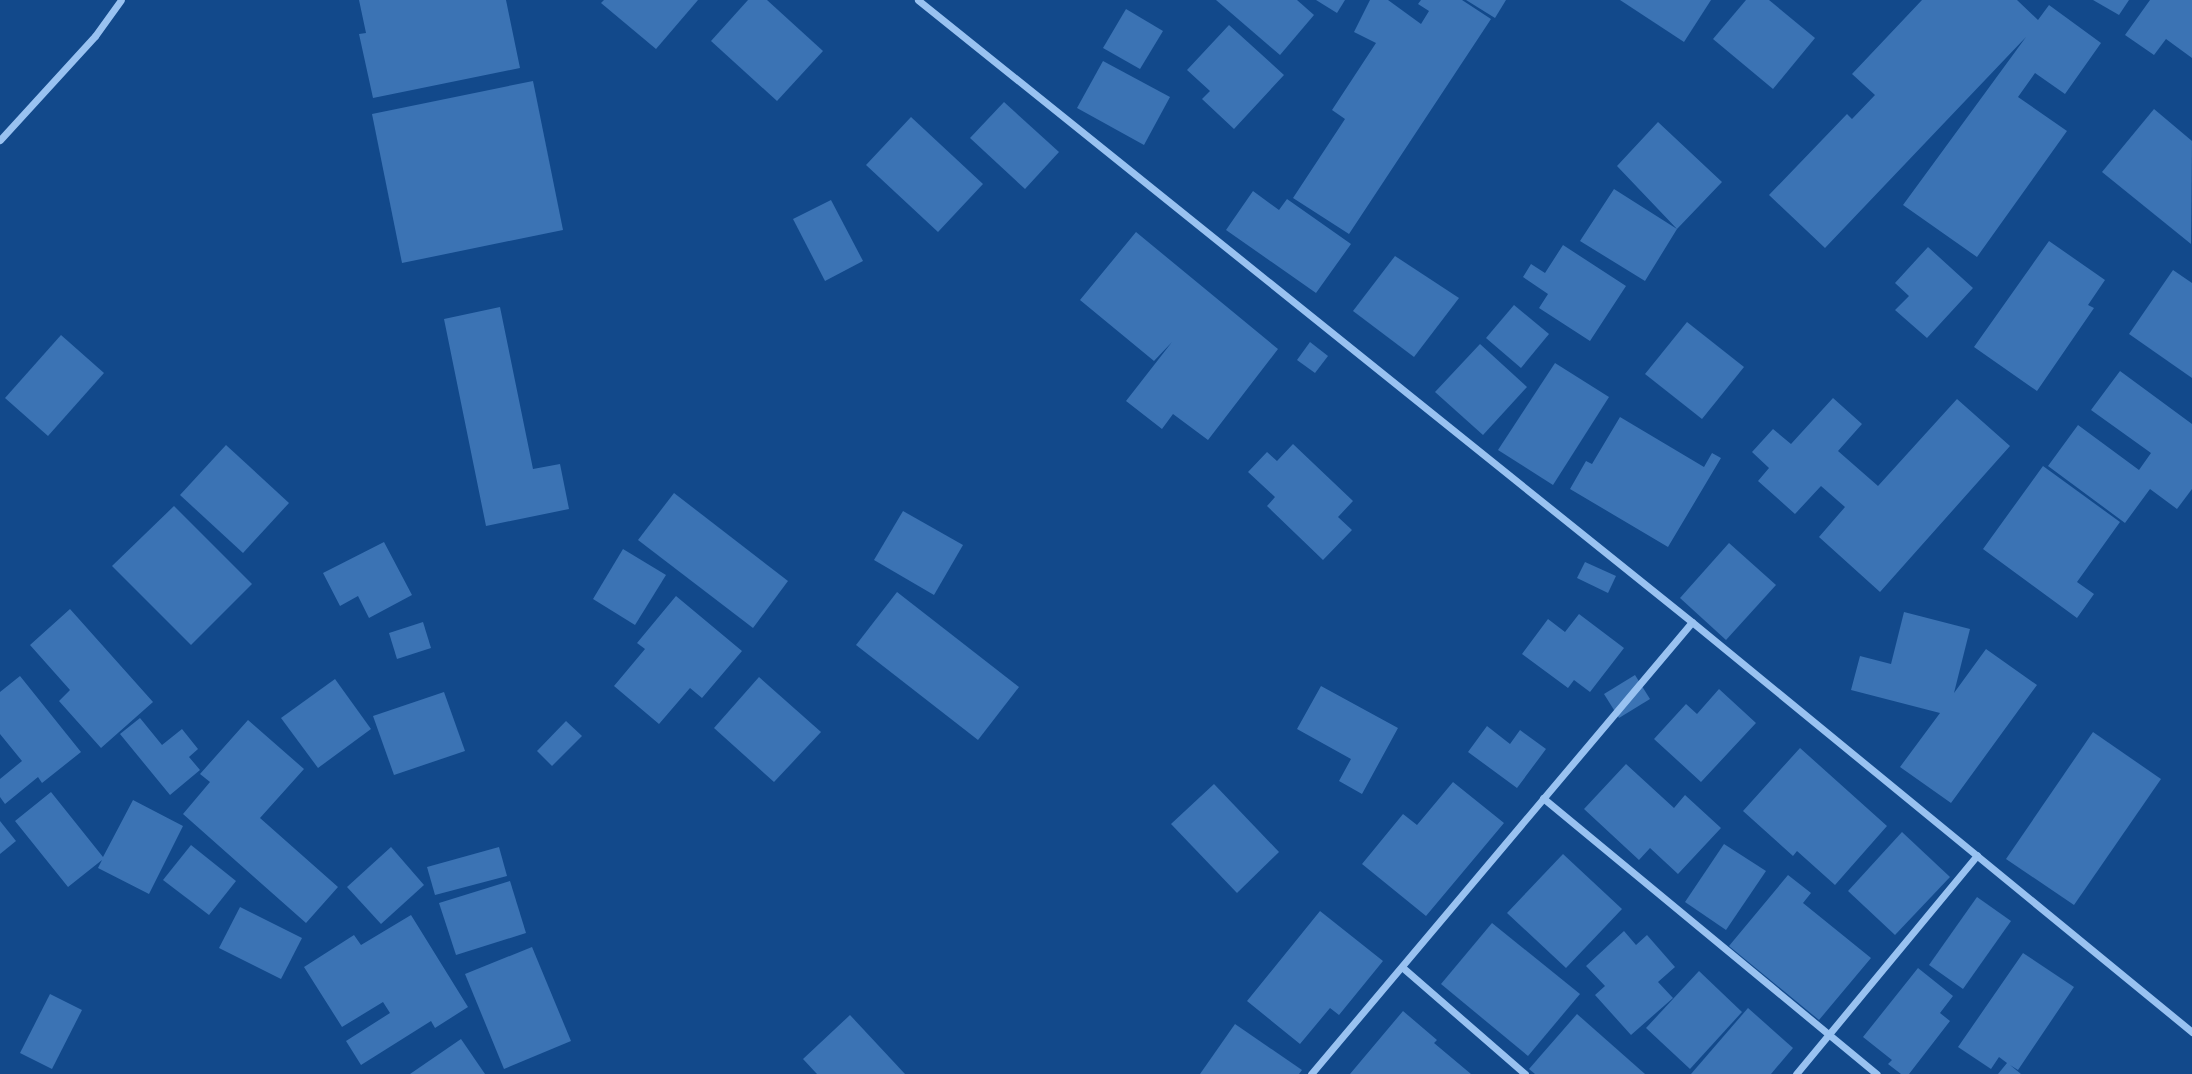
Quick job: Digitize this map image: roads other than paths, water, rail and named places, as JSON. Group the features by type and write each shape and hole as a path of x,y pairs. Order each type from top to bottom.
{"street":[{"path":"0,140 95,36 121,0"},
{"path":"918,0 1692,622 2192,1032"},
{"path":"1311,1074 1692,622"},
{"path":"1544,798 1877,1074"},
{"path":"1796,1074 1977,855"},
{"path":"1402,967 1525,1074"}]}
